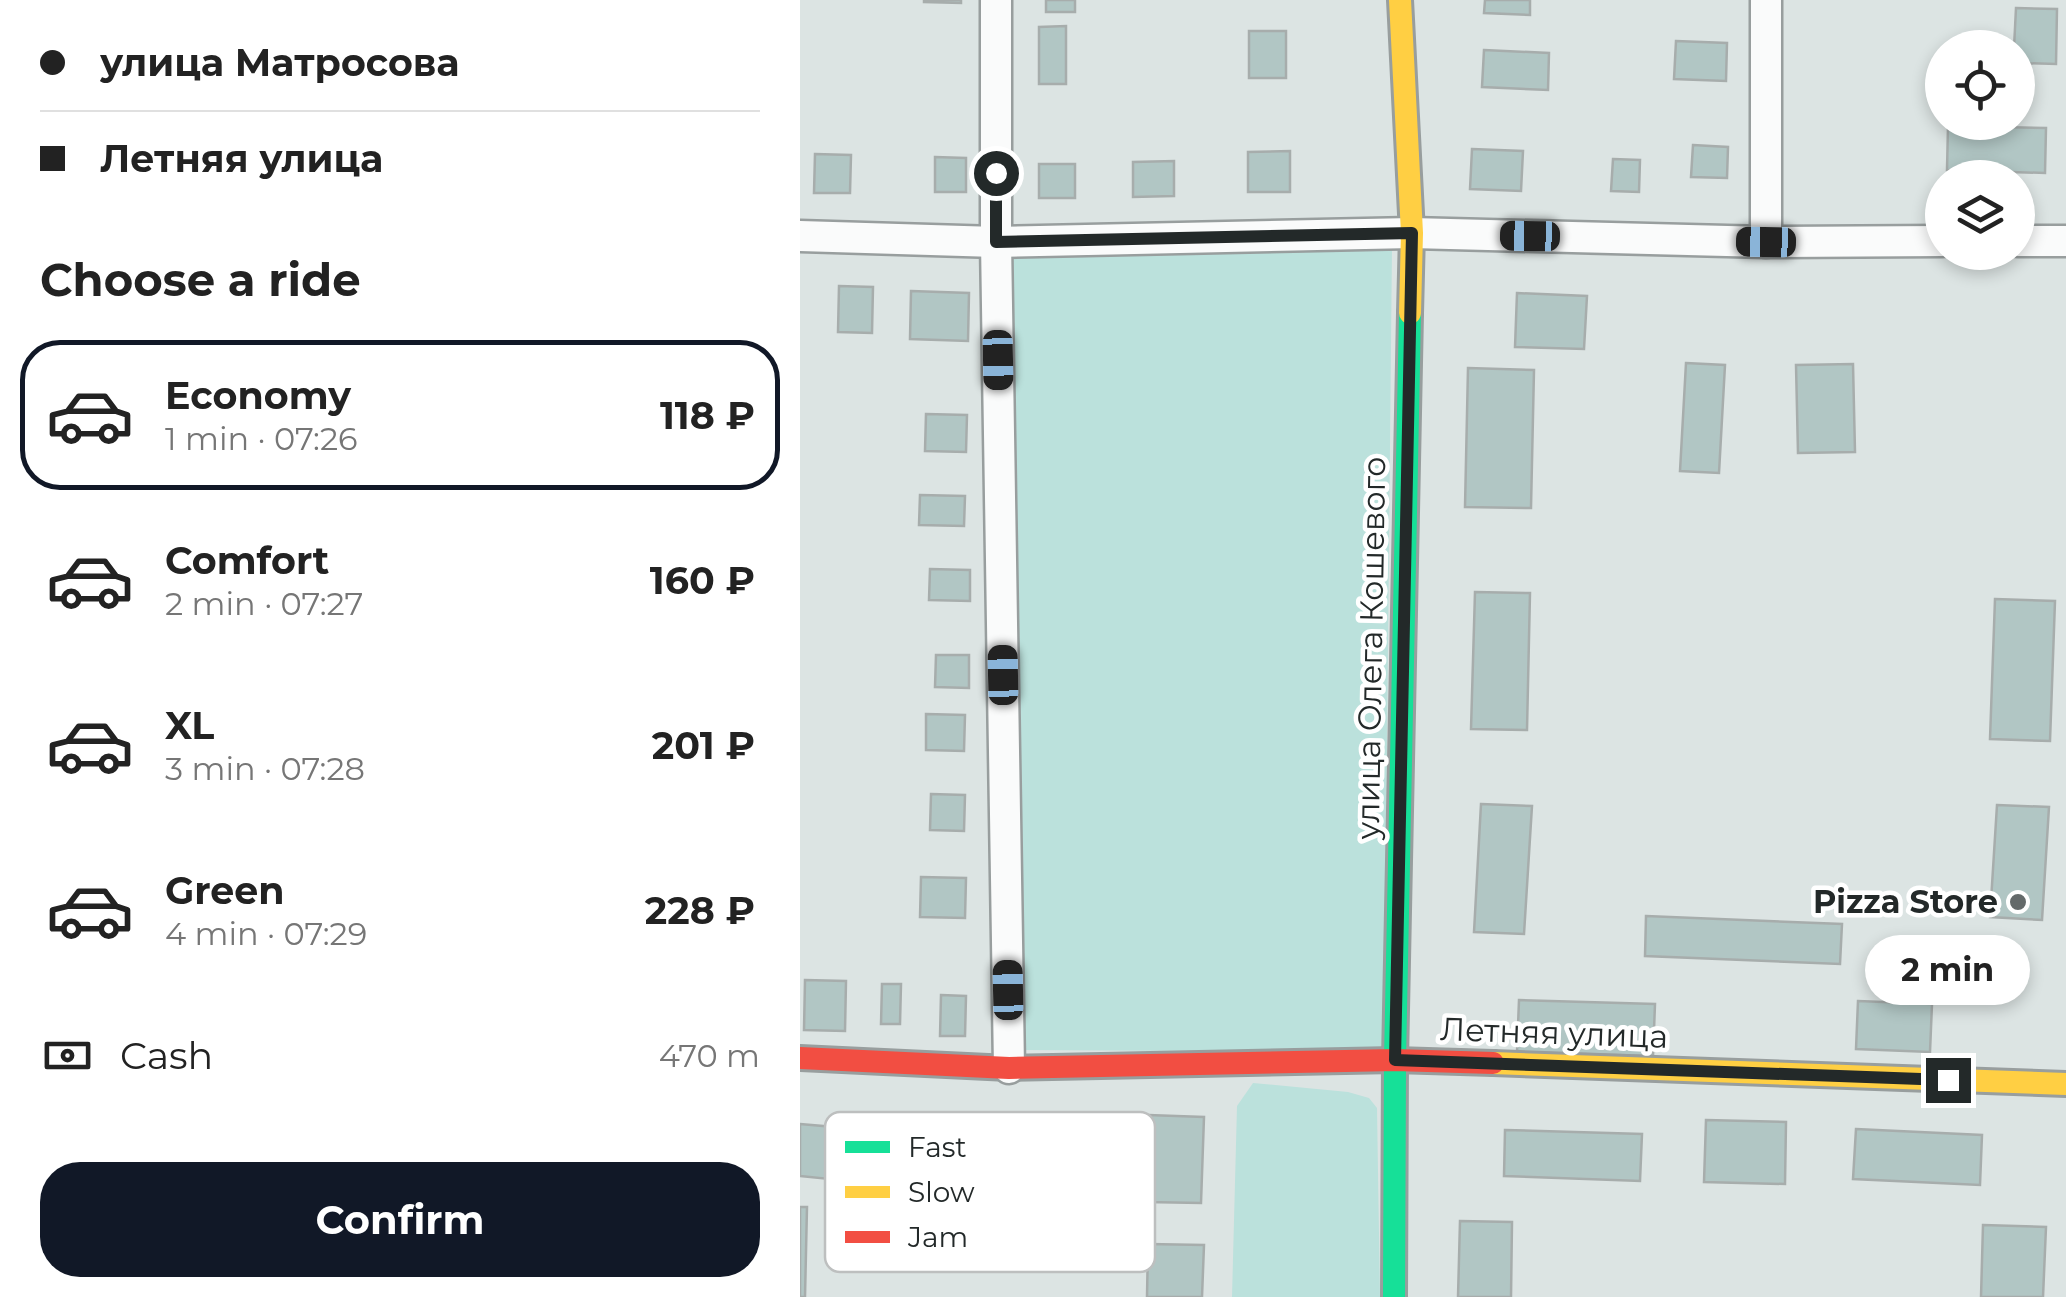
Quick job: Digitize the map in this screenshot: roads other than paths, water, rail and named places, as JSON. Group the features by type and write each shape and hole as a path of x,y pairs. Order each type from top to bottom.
{"street":[{"path":"996,0 1009,1068"},
{"name":"улица Олега Кошевого","path":"1394,1297 1395,1060 1412,233 1400,0"},
{"path":"1766,0 1766,242"},
{"path":"800,236 996,242 1412,233 1766,242 1925,241"},
{"path":"2035,241 2066,240"},
{"name":"Летняя улица","path":"800,1058 1009,1068 1395,1060 2066,1084"}],"place":[{"name":"Pizza Store","path":"2018,902"}]}
